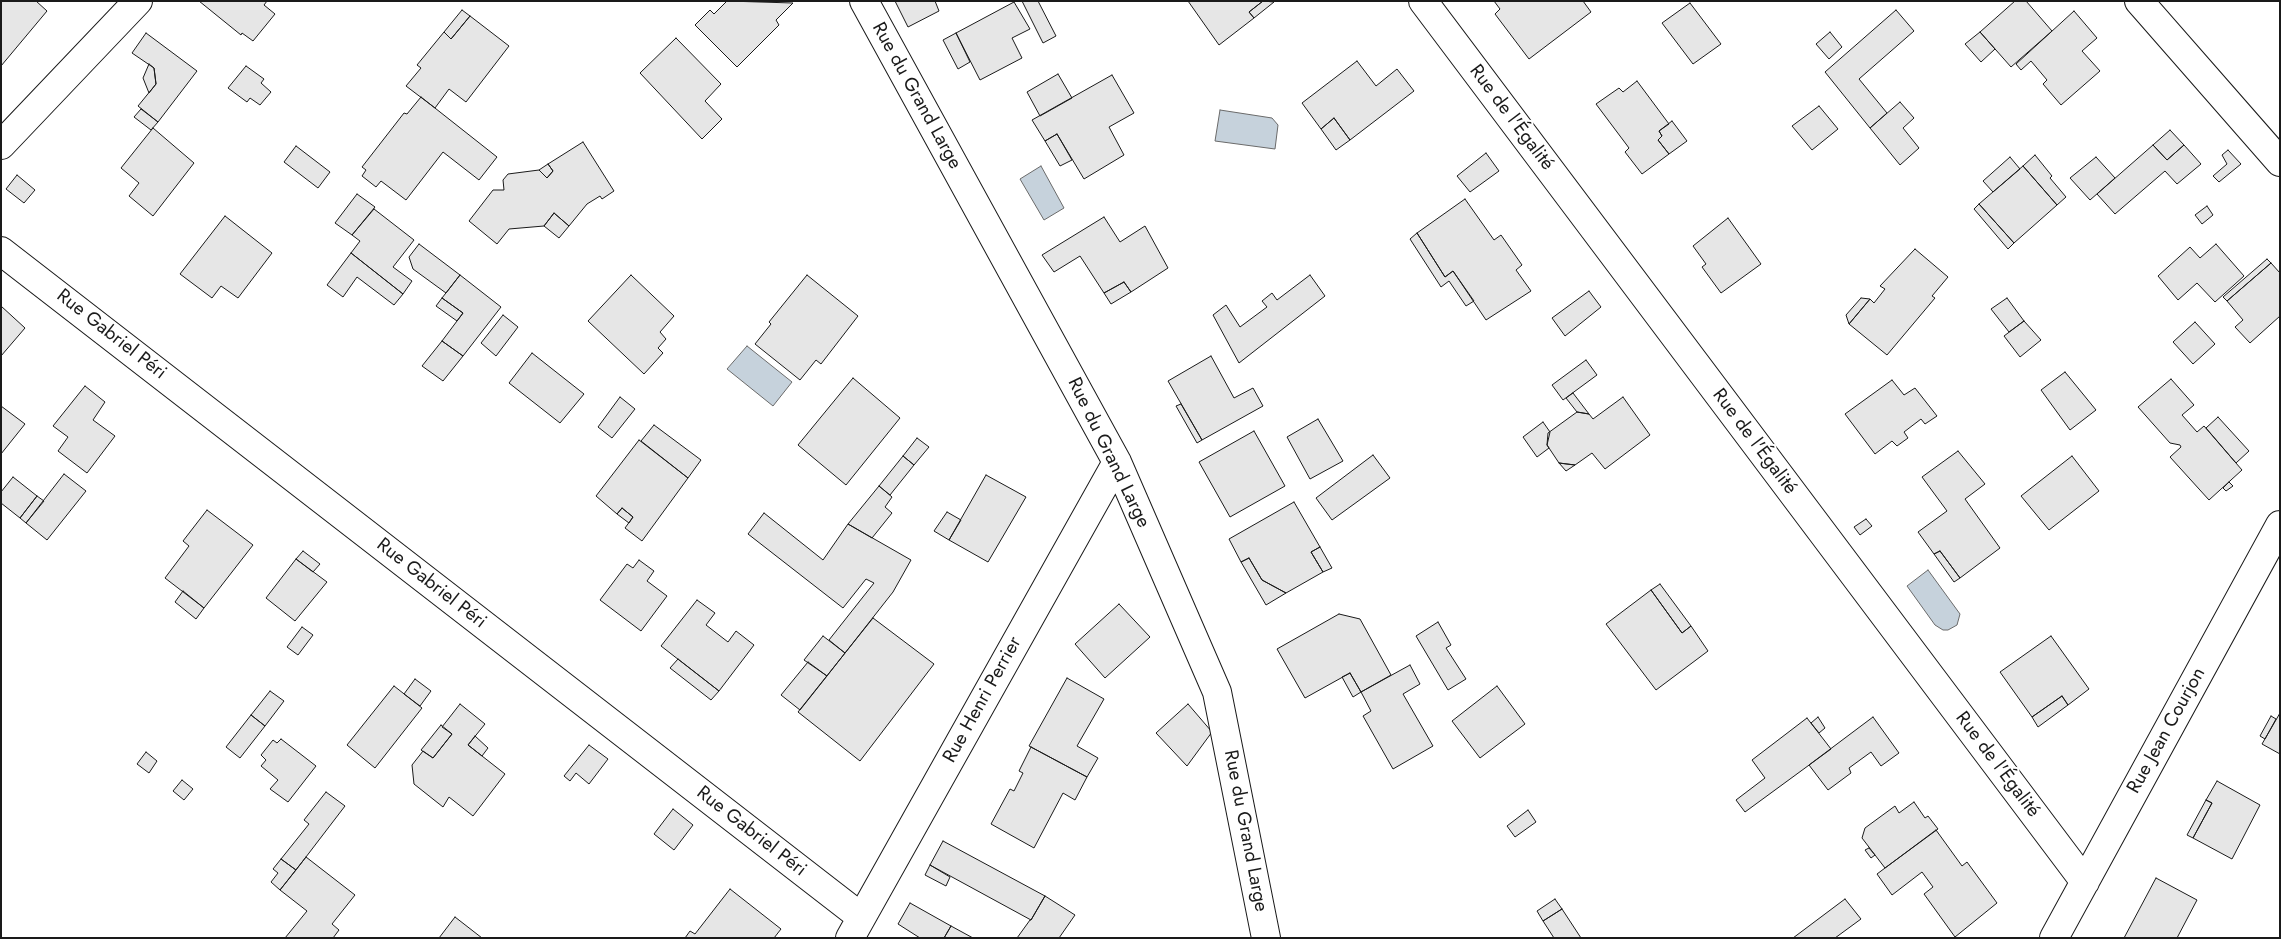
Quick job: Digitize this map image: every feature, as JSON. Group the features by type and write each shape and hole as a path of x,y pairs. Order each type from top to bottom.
{"street":[{"path":"1,145 138,1"},
{"name":"Rue du Grand Large","path":"864,1 1117,462 1217,692 1266,938"},
{"name":"Rue de l'Égalité","path":"1423,1 2085,882"},
{"path":"2139,1 2280,162"},
{"name":"Rue Gabriel Péri","path":"1,250 855,927"},
{"name":"Rue Henri Perrier","path":"855,927 1117,462"},
{"name":"Rue Jean Courjon","path":"2054,938 2280,525"}],"shaded area":[{"path":"1220,110 1272,118 1278,125 1275,149 1215,141"},
{"path":"1041,166 1064,208 1044,220 1020,179"},
{"path":"747,346 792,382 773,406 727,369"},
{"path":"1928,570 1960,614 1957,625 1948,630 1943,630 1935,625 1907,586"}],"building":[{"path":"1,1 36,1 47,11 1,66"},
{"path":"199,1 267,1 264,5 275,14 253,41 242,33 241,35"},
{"path":"727,1 793,3 776,20 779,25 737,67 695,25 710,10 714,14"},
{"path":"895,1 935,1 939,11 908,27"},
{"path":"1022,1 1038,1 1056,36 1043,43"},
{"path":"1188,1 1263,1 1249,12 1254,18 1219,45"},
{"path":"1263,1 1274,2 1254,18 1249,12"},
{"path":"1494,1 1583,1 1591,12 1529,59 1495,14 1500,9"},
{"path":"2015,1 2026,1 2052,31 2011,67 1980,32"},
{"path":"1014,2 1030,29 1012,38 1022,58 980,80 956,33"},
{"path":"1690,3 1721,44 1693,64 1662,23"},
{"path":"462,10 470,16 451,39 444,32"},
{"path":"1896,10 1914,31 1859,79 1887,113 1870,128 1825,72"},
{"path":"2074,11 2097,38 2082,51 2100,71 2061,105 2043,84 2047,80 2031,61 2021,70 2016,64"},
{"path":"470,16 509,46 466,102 449,89 435,108 406,86 421,68 417,65 444,32 451,39"},
{"path":"1830,32 1842,47 1829,59 1816,44"},
{"path":"1980,32 1995,49 1981,62 1965,44"},
{"path":"146,33 197,71 158,122 138,106 156,84 154,68 132,53"},
{"path":"956,33 970,62 958,69 943,40"},
{"path":"676,38 721,84 705,101 722,119 702,139 640,73"},
{"path":"1357,61 1376,86 1397,69 1414,91 1350,140 1334,118 1321,129 1302,103"},
{"path":"149,64 154,68 156,84 149,93 143,78"},
{"path":"246,66 264,79 261,83 271,92 260,105 250,98 247,102 228,88"},
{"path":"1058,74 1072,98 1040,116 1027,92"},
{"path":"1112,75 1134,113 1109,127 1124,155 1084,179 1057,134 1045,141 1032,120"},
{"path":"1637,81 1669,124 1659,131 1662,136 1658,140 1669,154 1642,174 1625,152 1629,148 1596,104 1619,88 1623,92"},
{"path":"421,97 497,157 479,180 443,152 406,200 381,181 376,187 362,176 366,170 362,167 404,113 407,114"},
{"path":"1900,102 1914,118 1903,128 1919,148 1900,165 1870,128"},
{"path":"1819,106 1838,129 1812,150 1792,126"},
{"path":"141,109 158,122 151,130 134,117"},
{"path":"1334,118 1350,140 1336,150 1321,129"},
{"path":"1672,121 1687,141 1669,154 1658,140 1662,136 1659,131"},
{"path":"153,128 194,163 153,216 129,196 139,183 121,168"},
{"path":"2170,130 2184,145 2167,160 2153,145"},
{"path":"1057,134 1072,160 1060,166 1045,141"},
{"path":"583,142 614,191 602,199 600,196 587,204 569,226 554,213 544,226 509,229 497,244 469,221 493,190 504,190 503,180 508,174 539,170 547,178 553,171 548,164"},
{"path":"2153,145 2167,160 2184,145 2201,164 2177,184 2165,171 2115,214 2097,194"},
{"path":"296,146 330,172 318,188 284,162"},
{"path":"2228,150 2241,164 2219,182 2213,176 2227,164 2222,155"},
{"path":"1486,153 1499,171 1470,192 1457,176"},
{"path":"2035,155 2052,176 2050,178 2066,197 2057,205 2023,166"},
{"path":"2010,157 2020,169 1993,192 1983,181"},
{"path":"2096,157 2115,178 2090,200 2070,178"},
{"path":"548,164 553,171 547,178 539,170"},
{"path":"2023,166 2057,205 2014,243 1979,204"},
{"path":"17,175 35,190 24,203 6,189"},
{"path":"357,194 375,207 352,235 335,223"},
{"path":"1465,199 1494,240 1501,235 1522,265 1516,270 1531,291 1486,320 1453,271 1445,277 1417,233"},
{"path":"1979,204 2014,243 2008,249 1974,209"},
{"path":"2207,206 2213,215 2202,224 2195,215"},
{"path":"374,209 414,240 393,267 412,281 403,294 351,253 360,241 352,235"},
{"path":"554,213 569,226 559,238 544,226"},
{"path":"225,216 272,253 238,298 221,286 212,298 180,274"},
{"path":"1104,217 1120,242 1145,226 1168,268 1131,292 1124,282 1104,293 1080,256 1054,272 1042,255"},
{"path":"1728,218 1761,264 1721,293 1702,267 1706,264 1693,246"},
{"path":"1417,233 1445,277 1453,271 1474,301 1466,306 1449,281 1441,287 1410,239"},
{"path":"419,244 460,275 446,293 413,269 409,257"},
{"path":"2216,244 2244,276 2215,302 2197,283 2178,300 2158,276 2190,247 2200,258"},
{"path":"1915,249 1948,277 1932,296 1935,298 1887,355 1849,324 1870,299 1874,303 1885,289 1880,286"},
{"path":"351,253 403,294 394,305 357,277 343,297 327,285"},
{"path":"2267,259 2271,263 2227,301 2223,297"},
{"path":"2271,263 2280,273 2280,316 2250,343 2235,327 2243,320 2227,301"},
{"path":"460,275 501,307 463,356 442,341 463,313 442,298"},
{"path":"631,275 674,316 660,332 666,339 658,348 663,353 644,374 588,321"},
{"path":"807,275 858,316 821,364 816,360 800,380 755,344 771,324 769,322"},
{"path":"1310,275 1325,296 1239,363 1213,315 1226,305 1240,327 1267,307 1262,301 1272,293 1277,300"},
{"path":"1124,282 1131,292 1111,304 1104,293"},
{"path":"1589,291 1601,307 1565,336 1552,318"},
{"path":"442,298 463,313 457,321 436,306"},
{"path":"1861,298 1870,299 1849,324 1846,315"},
{"path":"2007,298 2024,321 2009,332 1991,309"},
{"path":"1,306 25,328 1,356"},
{"path":"503,315 518,327 496,356 481,343"},
{"path":"2024,321 2041,340 2020,357 2004,336"},
{"path":"2195,322 2215,344 2193,364 2173,342"},
{"path":"442,341 463,356 443,381 422,366"},
{"path":"532,353 584,394 560,423 509,383"},
{"path":"1211,356 1234,398 1253,388 1263,406 1202,440 1168,381"},
{"path":"1586,360 1597,375 1563,400 1552,385"},
{"path":"2065,372 2096,410 2070,430 2041,390"},
{"path":"853,378 900,418 846,485 798,445"},
{"path":"2171,379 2194,405 2182,415 2197,432 2204,426 2242,470 2209,500 2170,457 2181,447 2180,445 2170,443 2138,407"},
{"path":"1892,380 1904,395 1915,388 1937,416 1925,424 1921,419 1904,432 1908,438 1897,446 1892,441 1875,454 1845,414"},
{"path":"85,386 105,402 93,420 115,436 87,473 58,451 68,437 53,426"},
{"path":"1573,393 1589,414 1577,412 1566,398"},
{"path":"620,397 635,409 612,438 598,427"},
{"path":"1623,397 1650,435 1605,469 1592,453 1575,465 1559,463 1547,445 1548,433 1577,412 1589,414 1593,419"},
{"path":"1181,404 1202,440 1197,443 1176,406"},
{"path":"1,406 25,424 1,454"},
{"path":"2218,417 2249,451 2236,463 2206,428"},
{"path":"1318,419 1343,461 1310,479 1287,437"},
{"path":"1543,422 1550,432 1547,445 1549,448 1537,457 1523,437"},
{"path":"654,425 701,460 688,478 641,441"},
{"path":"1254,431 1285,486 1230,517 1199,462"},
{"path":"917,438 929,447 914,465 903,456"},
{"path":"639,440 688,478 642,541 625,528 633,517 622,508 617,514 596,496"},
{"path":"1958,451 1985,484 1965,499 2000,548 1960,578 1940,551 1934,554 1918,532 1947,511 1922,477"},
{"path":"1373,455 1390,478 1332,520 1316,498"},
{"path":"903,456 914,465 890,495 879,486"},
{"path":"2072,456 2099,491 2049,530 2021,496"},
{"path":"1559,463 1575,465 1566,471"},
{"path":"64,474 86,491 47,540 26,523"},
{"path":"986,475 1026,497 988,562 949,540"},
{"path":"13,477 37,496 20,518 1,503 1,492"},
{"path":"2229,482 2233,486 2226,491 2223,488"},
{"path":"879,486 892,497 885,507 892,513 872,538 848,524"},
{"path":"37,496 44,501 26,523 20,518"},
{"path":"1294,502 1320,547 1311,552 1323,572 1286,593 1262,580 1249,558 1241,562 1229,539"},
{"path":"622,508 633,517 629,523 617,514"},
{"path":"207,510 253,545 204,608 165,578 189,546 183,541"},
{"path":"947,512 961,520 949,540 934,531"},
{"path":"764,513 823,560 848,524 911,560 893,592 845,653 829,640 874,583 866,579 843,608 748,534"},
{"path":"1866,519 1872,526 1860,535 1854,527"},
{"path":"1320,547 1332,568 1323,572 1311,552"},
{"path":"303,551 320,564 313,572 296,559"},
{"path":"1940,551 1960,578 1954,582 1934,554"},
{"path":"1249,558 1262,580 1286,593 1266,605 1241,562"},
{"path":"296,559 327,582 295,621 266,598"},
{"path":"639,560 654,571 647,581 667,596 641,631 600,600 627,564 633,568"},
{"path":"1660,584 1691,626 1682,633 1651,590"},
{"path":"1651,590 1682,633 1691,626 1708,651 1656,690 1606,624"},
{"path":"183,591 204,608 196,619 175,602"},
{"path":"697,600 715,613 706,625 728,642 736,631 754,645 719,691 661,646"},
{"path":"1119,604 1150,637 1105,678 1075,644"},
{"path":"1339,614 1360,619 1391,675 1361,692 1350,673 1305,698 1277,649"},
{"path":"873,618 934,664 860,761 798,712"},
{"path":"1438,622 1451,645 1446,648 1466,679 1448,690 1416,636"},
{"path":"302,627 313,635 298,655 287,647"},
{"path":"823,636 845,653 827,676 804,660"},
{"path":"2051,636 2089,689 2068,705 2062,696 2032,717 2000,672"},
{"path":"678,659 719,691 711,700 670,668"},
{"path":"808,662 827,676 800,710 781,695"},
{"path":"1410,665 1420,684 1403,694 1433,746 1393,769 1363,716 1371,711 1361,692"},
{"path":"1350,673 1361,692 1353,697 1342,677"},
{"path":"1067,678 1104,699 1077,746 1098,758 1087,777 1029,746"},
{"path":"415,679 431,691 420,706 404,694"},
{"path":"394,686 422,708 375,768 347,745"},
{"path":"1497,686 1525,724 1480,758 1452,721"},
{"path":"270,691 284,701 265,726 251,715"},
{"path":"2062,696 2068,705 2038,727 2032,717"},
{"path":"460,704 485,724 468,745 505,774 473,816 449,797 443,807 414,784 412,765 423,751 433,758 452,734 442,727"},
{"path":"1188,704 1212,732 1187,766 1156,733"},
{"path":"2280,713 2280,754 2262,744"},
{"path":"251,715 265,726 240,758 226,747"},
{"path":"2271,716 2276,719 2265,739 2260,736"},
{"path":"1818,717 1825,728 1819,733 1811,723"},
{"path":"1873,717 1899,753 1881,766 1871,752 1849,768 1851,773 1828,790 1809,765"},
{"path":"1807,718 1831,749 1745,812 1736,800 1765,778 1752,760"},
{"path":"441,725 452,734 433,758 421,750"},
{"path":"475,736 488,748 482,756 468,745"},
{"path":"281,739 316,766 288,802 270,789 278,780 261,766 266,760 261,755 273,740 277,743"},
{"path":"589,745 608,759 589,784 576,773 570,781 564,776"},
{"path":"1031,747 1087,777 1075,800 1063,793 1034,848 991,824 1010,789 1014,791 1023,773 1019,771"},
{"path":"146,752 157,761 149,773 137,764"},
{"path":"182,780 193,789 184,800 173,791"},
{"path":"2217,781 2260,805 2232,859 2193,838 2212,803 2206,800"},
{"path":"326,792 345,806 296,870 281,859 309,824 304,820"},
{"path":"2206,800 2212,803 2193,838 2187,835"},
{"path":"1914,802 1925,818 1928,816 1938,829 1885,868 1862,838 1865,828 1895,806 1899,813"},
{"path":"673,809 693,825 674,850 654,834"},
{"path":"1528,810 1536,822 1515,837 1507,826"},
{"path":"1936,830 1962,866 1967,862 1997,903 1955,937 1924,894 1933,887 1922,872 1892,895 1877,874"},
{"path":"943,841 1045,896 1031,920 930,865"},
{"path":"1869,848 1875,855 1871,858 1865,850"},
{"path":"306,857 355,895 332,924 339,930 333,938 285,938 307,911 280,890"},
{"path":"281,859 296,870 280,890 271,882 278,873 273,869"},
{"path":"930,865 950,877 946,886 925,875"},
{"path":"2156,878 2197,900 2177,938 2124,938"},
{"path":"730,889 781,929 774,938 685,938 690,931 695,934"},
{"path":"1045,896 1075,915 1059,938 1017,938 1031,920"},
{"path":"1555,899 1562,909 1543,921 1537,911"},
{"path":"1845,899 1861,919 1835,938 1793,938"},
{"path":"910,903 951,926 944,938 920,938 898,924"},
{"path":"1562,909 1581,938 1554,938 1543,921"},
{"path":"455,917 482,938 439,938"},
{"path":"951,926 973,938 944,938"}]}
